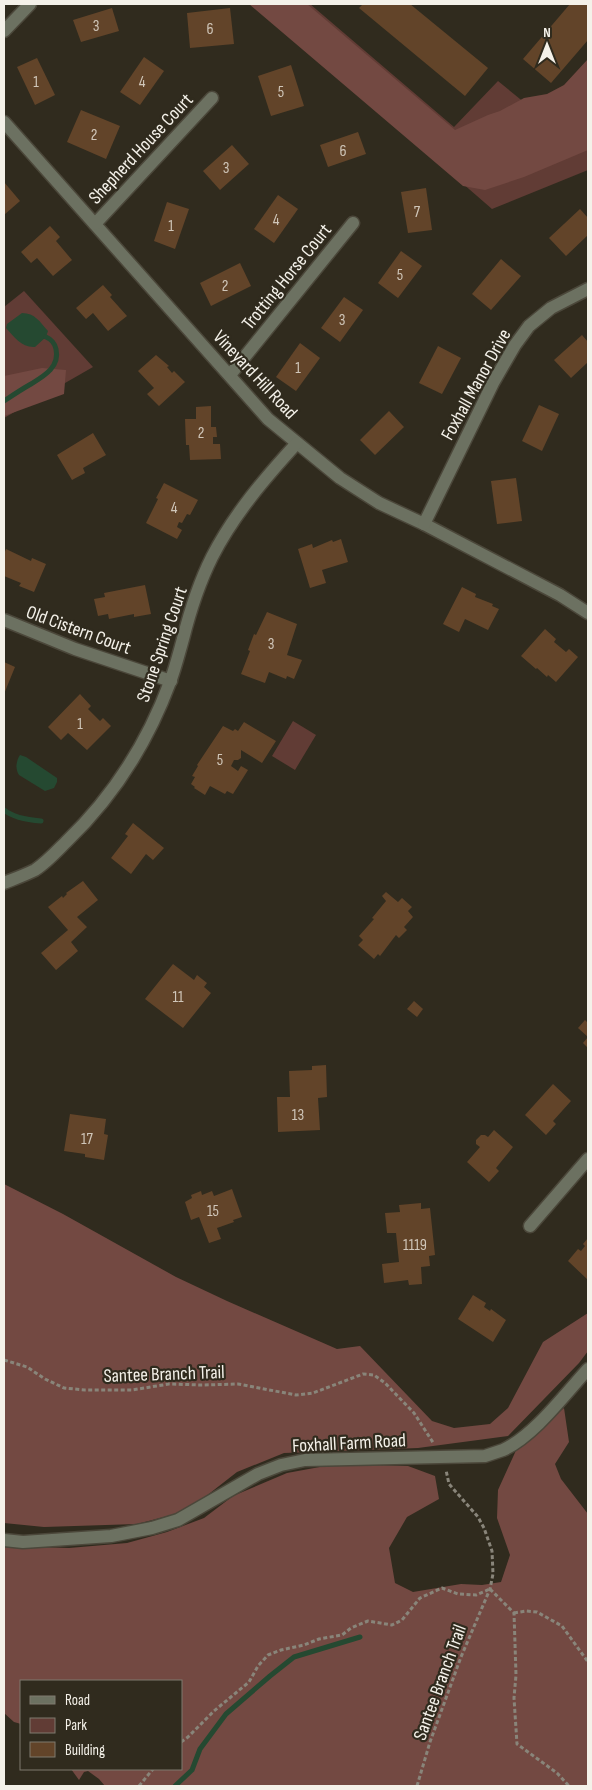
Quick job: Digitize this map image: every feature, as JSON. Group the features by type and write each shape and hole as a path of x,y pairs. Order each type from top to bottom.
{"street":[{"path":"4,31 30,4"},
{"name":"Shepherd House Court","path":"95,224 212,98"},
{"name":"Vineyard Hill Road","path":"4,122 268,419 340,478 378,503 424,524 560,595 588,613"},
{"name":"Trotting Horse Court","path":"230,375 353,223"},
{"name":"Foxhall Manor Drive","path":"424,524 492,383 515,345 529,326 551,308 588,289"},
{"name":"Stone Spring Court","path":"4,883 36,869 90,819 115,787 136,755 154,721 171,681 194,601 211,558 228,527 245,504 297,442"},
{"name":"Old Cistern Court","path":"4,620 75,648 171,681"},
{"path":"530,1226 588,1159"},
{"name":"Foxhall Farm Road","path":"4,1540 22,1542 110,1536 152,1528 178,1520 258,1474 281,1465 305,1460 485,1456 504,1450 519,1441 534,1428 588,1369"}],"path":[{"name":"Santee Branch Trail","path":"4,1360 27,1367 45,1379 64,1388 85,1390 132,1390 168,1384 238,1384 296,1395 313,1393 363,1374 374,1375 385,1383 414,1413 441,1453 449,1484 478,1517 490,1542 494,1561 490,1589 461,1657 430,1742 418,1786"},
{"path":"182,1741 249,1682 258,1666 268,1655 319,1639 342,1635 351,1628 368,1621 392,1625 402,1620 420,1598 442,1588 458,1594 476,1595 490,1589 514,1613 516,1675 514,1698 517,1744 557,1773 570,1786"},
{"path":"514,1613 537,1612 562,1626 588,1662"},
{"path":"138,1786 152,1770"}],"green space":[{"path":"256,4 310,4 454,127 498,81 552,125 588,83 588,170 492,209"},
{"path":"24,291 93,367 4,418 4,307"},
{"path":"293,721 316,735 295,770 272,756"}],"shaded area":[{"path":"249,4 307,4 455,130 500,111 524,98 547,94 564,85 588,59 588,150 524,177 485,190 463,186"},
{"path":"22,313 34,316 48,331 46,337 35,347 22,344 6,328 7,324"},
{"path":"42,368 66,370 64,394 4,416 4,376"},
{"path":"20,755 57,778 54,788 45,791 19,775 16,765"},
{"path":"4,1184 63,1214 176,1277 227,1301 337,1349 360,1346 432,1421 454,1428 490,1424 508,1408 543,1342 588,1313 588,1351 579,1363 508,1436 418,1448 284,1453 237,1472 187,1511 137,1524 44,1527 4,1523"},
{"path":"564,1408 569,1442 555,1464 561,1479 588,1514 588,1786 105,1786 88,1771 84,1772 79,1780 72,1770 182,1770 182,1680 20,1680 20,1724 14,1722 4,1713 4,1546 69,1548 127,1543 167,1532 204,1518 233,1496 287,1473 336,1464 408,1466 435,1476 439,1499 407,1517 389,1548 395,1583 413,1592 461,1584 482,1585 501,1582 510,1555 497,1518 498,1490 518,1446"}],"building":[{"path":"363,4 410,4 488,68 465,96 359,8"},
{"path":"570,4 588,4 588,40 551,83 523,59"},
{"path":"112,8 119,31 81,42 73,20"},
{"path":"230,8 234,44 190,48 187,13"},
{"path":"144,57 164,71 140,105 120,92"},
{"path":"37,58 55,95 35,105 17,67"},
{"path":"291,65 304,106 271,116 258,76"},
{"path":"81,110 120,126 106,159 67,142"},
{"path":"358,132 366,154 328,167 320,145"},
{"path":"232,145 249,164 220,190 203,171"},
{"path":"4,182 20,201 4,215"},
{"path":"426,188 432,230 408,233 401,192"},
{"path":"278,195 298,209 274,243 254,229"},
{"path":"167,202 189,209 175,249 154,241"},
{"path":"580,209 588,218 588,235 566,256 549,238"},
{"path":"50,226 60,237 56,241 72,260 53,276 37,258 31,263 21,252"},
{"path":"401,251 422,266 398,298 378,283"},
{"path":"501,259 521,276 491,310 472,294"},
{"path":"240,263 251,286 211,306 200,283"},
{"path":"103,285 112,295 110,297 127,316 108,331 93,313 86,319 76,308"},
{"path":"344,297 363,310 340,342 321,328"},
{"path":"582,335 588,342 588,362 571,378 554,360"},
{"path":"300,343 320,358 296,391 276,377"},
{"path":"438,346 461,358 442,394 419,383"},
{"path":"156,355 169,366 167,367 172,373 174,371 185,382 159,406 147,394 154,388 138,371"},
{"path":"539,405 559,414 542,451 522,441"},
{"path":"211,406 211,427 216,427 217,437 213,437 213,444 220,444 221,459 190,460 189,445 186,445 185,419 196,419 196,407"},
{"path":"389,411 404,427 375,455 360,440"},
{"path":"93,433 106,455 83,468 85,473 72,480 57,455"},
{"path":"516,478 522,521 497,524 491,481"},
{"path":"164,483 198,500 190,515 187,514 182,523 179,522 177,527 182,530 177,539 146,523"},
{"path":"341,539 348,562 322,570 326,583 310,588 298,549 312,544 313,548 332,540 333,542"},
{"path":"6,549 31,561 32,558 46,564 34,592 19,586 21,583 4,576 4,554"},
{"path":"145,585 151,614 134,617 134,614 109,619 108,614 98,616 94,599 105,597 104,593"},
{"path":"462,587 476,594 475,597 493,604 492,606 499,609 488,630 465,619 459,632 443,624"},
{"path":"267,612 297,624 287,655 302,660 294,679 287,676 286,679 269,672 265,683 241,674 254,634 256,635"},
{"path":"545,629 556,639 554,642 566,652 569,649 578,657 556,682 521,656"},
{"path":"4,662 15,667 4,694"},
{"path":"80,694 91,706 88,709 100,721 103,718 111,726 87,750 68,733 61,740 48,727"},
{"path":"244,722 276,741 262,763 241,750 241,758 234,760 231,766 238,771 241,766 248,770 233,794 227,791 225,794 210,786 205,795 194,788 191,784 195,777 192,776 197,765 223,726 233,731 235,729 238,731"},
{"path":"133,823 164,848 153,860 146,854 131,874 111,858 128,836 125,834"},
{"path":"83,881 98,900 77,917 87,927 71,942 78,951 56,970 41,953 68,930 48,907 62,896 63,898 66,893"},
{"path":"386,892 398,902 402,898 412,907 408,911 413,917 404,927 407,930 399,938 396,935 380,956 378,954 374,959 358,945 363,940 359,936 386,901 382,896"},
{"path":"173,964 194,980 197,975 207,983 204,987 211,993 183,1028 145,999"},
{"path":"414,1001 423,1009 417,1017 407,1009"},
{"path":"585,1020 588,1023 588,1037 578,1028"},
{"path":"588,1037 588,1048 583,1043"},
{"path":"326,1065 327,1097 318,1098 320,1130 278,1132 277,1097 290,1097 289,1071 312,1070 312,1066"},
{"path":"553,1084 571,1101 553,1121 556,1124 546,1135 525,1115"},
{"path":"70,1114 106,1119 104,1134 108,1135 104,1160 85,1157 85,1154 64,1151"},
{"path":"494,1130 513,1147 496,1168 499,1171 489,1182 467,1162 480,1147 476,1144 476,1140 481,1135 488,1137"},
{"path":"232,1189 242,1217 217,1228 221,1239 209,1243 199,1217 191,1220 185,1202 192,1198 191,1195 201,1191 202,1195 212,1191 214,1196"},
{"path":"421,1203 421,1209 430,1208 435,1255 429,1256 430,1266 421,1267 422,1284 409,1285 408,1280 384,1283 382,1264 399,1262 396,1233 387,1233 385,1213 400,1212 399,1205"},
{"path":"588,1238 588,1280 568,1261 578,1249 581,1251 585,1246 583,1244"},
{"path":"473,1295 486,1303 484,1307 490,1311 491,1309 506,1320 493,1342 458,1319"}],"waterway":[{"path":"4,401 41,378 53,366 56,361 56,349 55,345 46,337"},
{"path":"4,810 17,817 41,821"},
{"path":"175,1786 192,1770 200,1749 226,1714 270,1676 294,1657 360,1637"}]}
